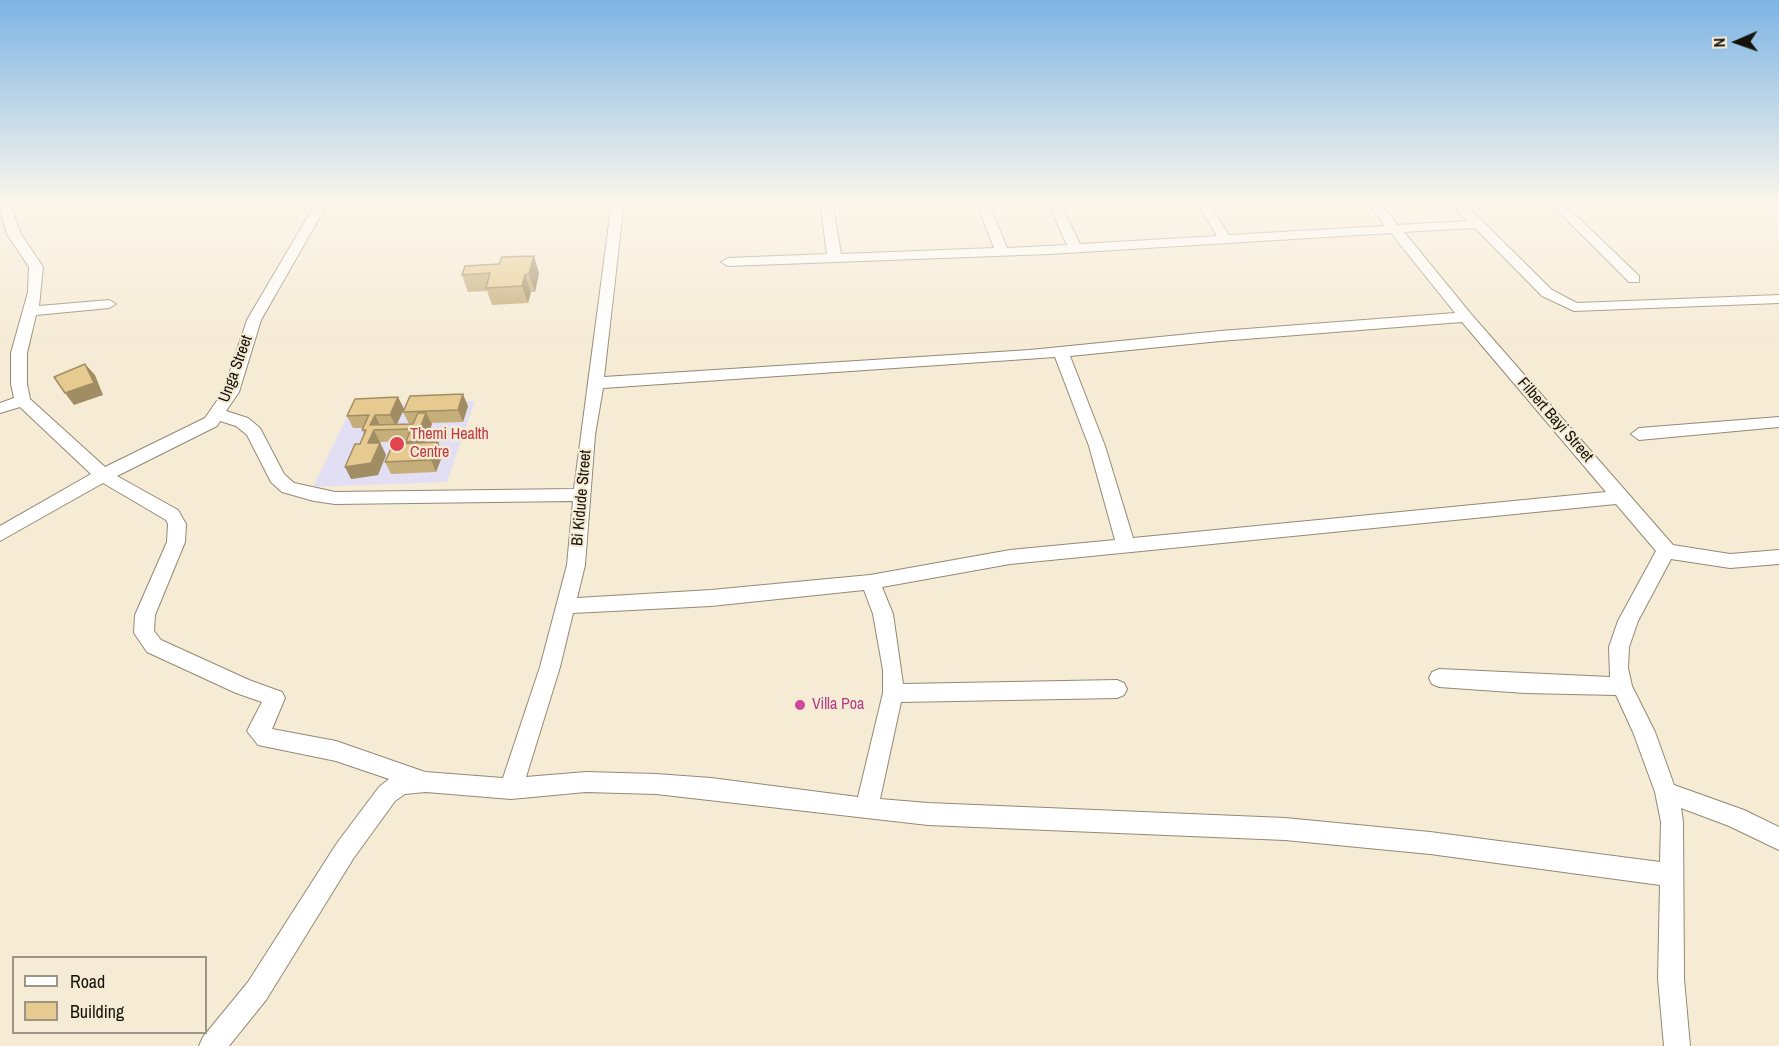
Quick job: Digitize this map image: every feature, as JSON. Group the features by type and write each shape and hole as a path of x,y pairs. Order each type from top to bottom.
{"street":[{"path":"25,250 36,267 31,310 18,360 19,384 23,402 103,475 142,500 172,515 177,524 176,542 145,615 144,633 154,646 243,687 275,698 258,731 266,738 336,751 426,782"},
{"name":"Unga Street","path":"0,534 103,475 199,429 218,414 231,392 254,320 295,250"},
{"name":"Bi Kidude Street","path":"511,789 534,720 567,606 576,565 587,435 596,383 612,250"},
{"path":"834,250 835,259"},
{"path":"728,262 1042,250"},
{"name":"Filbert Bayi Street","path":"1412,250 1466,317 1666,550"},
{"path":"1505,250 1547,292 1574,307 1607,308 1779,299"},
{"path":"1604,250 1634,279"},
{"path":"31,310 109,304"},
{"path":"596,383 1060,352 1230,335 1466,317"},
{"path":"1060,352 1097,446 1126,545"},
{"path":"0,408 23,402"},
{"path":"218,414 242,422 254,432 277,478 288,488 314,495 335,498 583,495"},
{"path":"1639,434 1779,422"},
{"path":"567,606 711,598 870,582 1010,557 1622,497"},
{"path":"1677,1046 1671,980 1672,822 1666,792 1644,732 1622,686 1618,668 1619,646 1628,621 1666,550 1680,555 1730,561 1779,557"},
{"path":"867,808 893,693 893,670 883,614 870,582"},
{"path":"1439,678 1525,684 1622,686"},
{"path":"893,693 1117,689"},
{"path":"212,1046 256,991 345,851 387,794 401,784 426,782 511,789 586,782 656,784 867,808 1032,820 1296,830 1430,843 1672,875"},
{"path":"1666,792 1736,818 1779,838"}],"shaded area":[{"name":"Themi Health Centre","path":"475,401 447,482 313,487 352,406"}],"building":[{"path":"534,256 529,274 525,275 522,286 486,288 490,273 462,275 465,266 499,264 502,257"},
{"path":"85,364 94,383 65,393 54,377"},
{"path":"463,394 458,410 403,412 410,396"},
{"path":"398,397 390,415 375,415 370,425 413,424 418,413 426,413 415,441 406,442 411,429 374,430 368,443 380,443 371,463 345,467 355,444 360,444 366,430 362,430 369,415 347,416 355,399"},
{"path":"438,442 431,460 385,462 393,444"}],"place":[{"name":"Themi Health Centre","path":"397,444"},
{"name":"Villa Poa","path":"800,705"}]}
